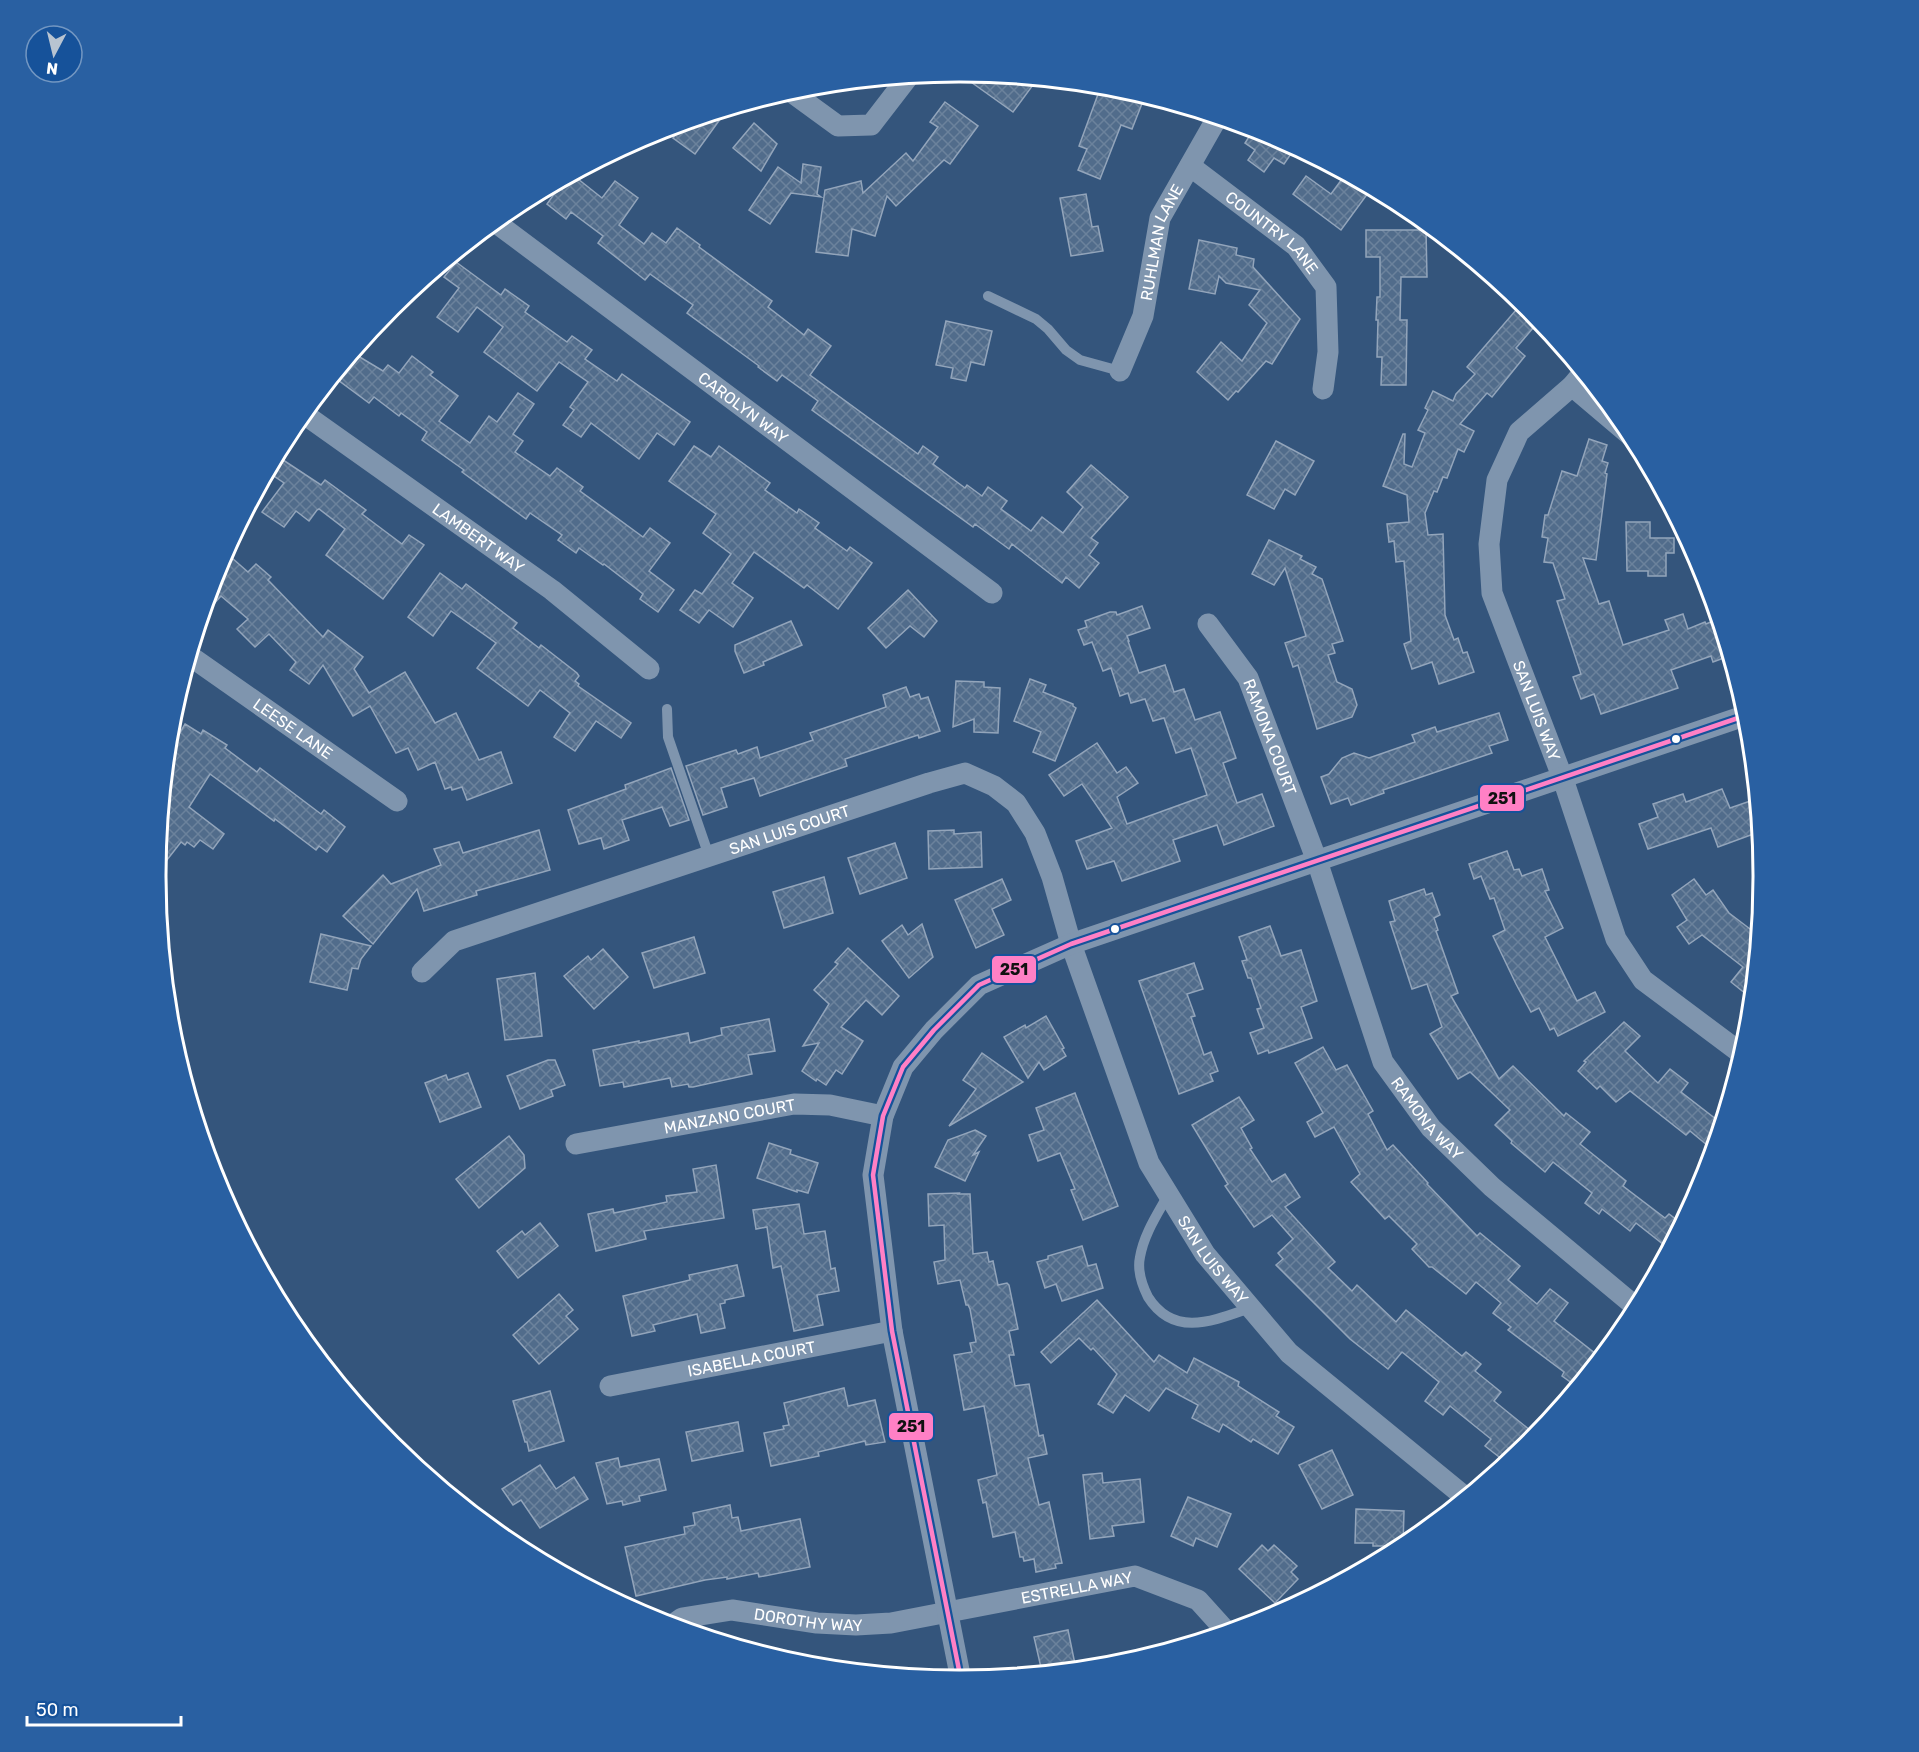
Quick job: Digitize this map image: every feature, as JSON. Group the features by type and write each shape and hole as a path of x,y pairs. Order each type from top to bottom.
{"street":[{"path":"801,99 838,126 871,125 902,85"},
{"name":"RUHLMAN LANE","path":"1120,371 1143,316 1160,218 1214,125"},
{"name":"COUNTRY LANE","path":"1190,166 1296,246 1326,287 1328,352 1323,389"},
{"name":"CAROLYN WAY","path":"502,228 992,593"},
{"name":"SAN LUIS WAY","path":"1577,380 1519,432 1497,480 1489,544 1492,593 1563,779 1616,939 1643,980 1734,1048"},
{"name":"LAMBERT WAY","path":"311,419 552,590 649,669"},
{"name":"RAMONA COURT","path":"1208,624 1248,678 1317,861"},
{"name":"LEESE LANE","path":"196,660 397,801"},
{"path":"959,1670 892,1331 873,1175 883,1116 903,1066 934,1030 979,985 1071,944 1201,902 1737,718"},
{"name":"SAN LUIS COURT","path":"422,972 454,941 965,773 994,786 1016,803 1035,833 1052,877 1071,944"},
{"name":"RAMONA WAY","path":"1317,861 1383,1062 1431,1128 1491,1187 1629,1301"},
{"name":"SAN LUIS WAY","path":"1071,944 1149,1163 1205,1254 1289,1353 1459,1493"},
{"name":"MANZANO COURT","path":"576,1144 794,1104 830,1105 883,1116"},
{"name":"ISABELLA COURT","path":"610,1386 892,1331"},
{"name":"ESTRELLA WAY","path":"946,1611 1135,1576 1198,1600 1221,1625"},
{"name":"DOROTHY WAY","path":"681,1618 732,1610 817,1623 856,1625 891,1623 946,1611"}],"lane":[{"path":"988,296 1036,319 1066,350 1080,360 1120,371"},
{"path":"667,708 668,737 709,856"},
{"path":"1168,1194 1146,1234 1139,1259 1142,1285 1157,1310 1181,1323 1210,1322 1250,1308"}],"building":[{"path":"972,82 1032,86 1013,112"},
{"path":"1098,95 1142,105 1132,129 1121,125 1100,179 1078,170 1087,149 1079,146"},
{"path":"945,102 978,126 950,164 944,160 896,206 887,196 875,236 852,229 848,256 816,252 825,190 861,181 863,193 906,153 913,161 938,127 930,122"},
{"path":"719,120 695,154 673,138 674,136"},
{"path":"754,123 777,144 761,171 733,148"},
{"path":"1248,138 1290,155 1284,164 1274,158 1264,172 1248,160 1255,150 1245,143"},
{"path":"803,164 821,167 817,194 821,197 791,193 770,224 749,210 778,167 801,183"},
{"path":"1306,176 1331,194 1341,181 1366,195 1341,230 1293,194"},
{"path":"579,180 602,198 615,181 638,198 619,225 644,244 652,233 666,243 677,228 700,245 699,247 772,301 768,307 804,335 808,329 831,346 810,375 918,454 923,446 938,457 933,464 965,488 967,485 982,496 988,487 1007,501 1001,509 1031,531 1042,517 1063,533 1083,507 1067,492 1091,465 1128,497 1091,538 1098,543 1089,555 1099,563 1079,588 1066,577 1062,583 1012,544 1009,549 975,524 973,527 812,410 818,401 782,375 777,381 687,313 693,305 650,274 645,280 598,243 603,236 571,212 566,219 547,204 554,195"},
{"path":"1086,194 1092,227 1098,226 1103,251 1071,256 1060,198"},
{"path":"1366,230 1420,230 1426,234 1427,277 1401,277 1400,320 1407,320 1406,385 1381,385 1382,357 1377,357 1378,320 1376,320 1377,297 1380,297 1380,257 1366,257"},
{"path":"1199,240 1237,248 1236,255 1254,259 1253,267 1300,319 1272,364 1266,361 1228,400 1197,372 1221,342 1242,361 1267,323 1249,305 1260,290 1226,283 1219,276 1215,294 1189,289"},
{"path":"456,262 501,295 505,289 529,306 525,312 567,342 572,336 592,350 585,359 617,381 622,374 690,422 674,445 657,433 639,459 591,423 581,437 563,425 574,410 570,407 588,382 559,362 537,391 484,352 503,327 477,307 458,332 437,317 459,288 444,277"},
{"path":"1516,310 1533,328 1516,348 1525,356 1492,397 1487,393 1460,424 1474,431 1464,452 1458,449 1447,478 1443,477 1437,492 1434,491 1425,513 1428,535 1443,534 1445,615 1454,640 1458,638 1463,653 1467,652 1474,672 1439,684 1432,662 1412,669 1404,644 1411,641 1404,561 1396,562 1394,541 1389,542 1387,524 1409,522 1407,495 1383,486 1403,434 1405,434 1404,464 1412,467 1425,433 1418,430 1428,410 1425,408 1433,391 1453,401 1456,394 1475,374 1467,367"},
{"path":"946,321 992,331 984,365 971,362 966,381 951,378 953,368 936,365"},
{"path":"412,356 433,372 430,375 458,396 439,421 470,443 489,416 497,422 518,393 534,404 513,434 523,441 515,452 550,476 557,468 583,487 580,491 643,537 650,528 670,543 649,571 674,590 658,612 640,599 643,594 604,564 579,548 576,553 558,540 562,535 530,513 526,519 462,472 464,470 422,440 427,432 401,413 399,416 374,397 369,403 340,381 360,357 383,371 388,365 399,373"},
{"path":"1589,439 1607,445 1602,461 1608,463 1596,560 1583,558 1599,604 1609,601 1623,645 1669,630 1665,620 1683,614 1688,629 1711,622 1722,659 1713,662 1711,656 1671,670 1678,688 1601,714 1594,694 1581,699 1573,677 1581,674 1557,601 1565,599 1553,563 1544,562 1548,538 1542,537 1545,515 1548,515 1562,471 1577,476"},
{"path":"1276,441 1314,461 1295,495 1285,489 1274,509 1247,495"},
{"path":"694,446 711,457 719,446 770,483 765,490 797,513 799,509 819,523 815,528 847,551 850,547 872,563 838,609 807,585 804,588 754,552 732,583 753,598 733,627 709,610 699,623 680,610 695,590 702,594 731,554 703,533 716,514 669,481"},
{"path":"284,460 321,485 325,480 366,510 362,514 402,544 409,535 424,545 383,599 326,555 345,529 319,509 309,521 296,511 284,527 262,512 284,483 274,476"},
{"path":"1626,522 1650,522 1650,538 1674,538 1674,553 1666,553 1666,576 1648,576 1648,571 1627,571"},
{"path":"1269,540 1302,556 1300,559 1316,567 1312,574 1322,579 1343,641 1332,644 1335,653 1328,655 1337,682 1352,689 1357,705 1352,717 1317,729 1298,665 1293,667 1285,643 1306,636 1285,568 1274,585 1252,574"},
{"path":"232,558 248,572 256,564 271,577 268,580 323,637 328,630 363,657 354,669 369,693 405,672 435,723 456,713 479,760 501,752 512,783 467,800 462,787 452,790 451,787 445,789 435,762 418,770 408,748 396,753 370,706 353,716 323,665 309,684 290,670 296,662 269,634 255,647 237,629 248,619 221,596 215,603"},
{"path":"440,573 462,589 466,584 517,623 513,628 539,648 541,645 577,673 579,676 575,681 579,684 578,686 631,723 621,738 596,721 575,751 554,737 570,713 540,690 528,706 477,668 496,643 451,611 433,636 408,617"},
{"path":"908,590 937,621 924,637 910,626 886,648 868,628"},
{"path":"1142,606 1150,628 1127,636 1139,673 1165,665 1174,692 1184,689 1195,720 1220,712 1236,758 1223,763 1237,803 1262,794 1274,826 1224,845 1217,825 1173,840 1180,861 1122,881 1114,861 1087,869 1076,841 1112,828 1082,784 1064,796 1049,775 1097,743 1117,773 1126,767 1138,783 1117,797 1127,824 1207,795 1191,748 1176,753 1164,718 1153,721 1145,699 1131,703 1128,693 1120,696 1111,668 1103,671 1092,642 1084,645 1078,630 1087,627 1085,621 1110,612 1116,612 1117,615"},
{"path":"791,621 802,645 744,673 735,651 735,645"},
{"path":"1030,679 1046,685 1043,692 1073,704 1076,708 1055,761 1033,752 1041,732 1014,721"},
{"path":"956,681 984,682 984,687 1000,688 998,733 974,732 974,719 953,727"},
{"path":"906,687 910,697 919,694 921,699 928,697 940,731 919,738 918,735 845,759 847,766 760,796 754,778 721,788 727,807 703,815 686,766 736,750 738,754 757,747 760,758 813,740 810,733 886,707 883,695"},
{"path":"1499,713 1508,740 1489,746 1492,753 1383,790 1384,793 1351,805 1348,798 1331,804 1321,777 1329,774 1342,758 1354,753 1369,758 1415,742 1412,735 1435,727 1437,732"},
{"path":"185,724 201,734 203,730 227,745 225,748 257,772 260,768 321,814 324,810 345,827 327,852 319,846 316,850 210,774 189,807 224,834 213,849 200,840 194,847 187,842 185,845 181,842 167,860 173,772 179,734"},
{"path":"671,768 689,820 670,826 662,807 622,820 629,840 604,849 601,838 579,844 568,810 626,789 625,785"},
{"path":"1722,789 1730,808 1749,801 1751,835 1718,847 1711,828 1648,849 1639,824 1658,817 1653,804 1683,794 1686,802"},
{"path":"539,830 550,870 476,891 477,895 424,911 417,889 373,944 343,916 383,875 391,884 441,865 434,849 459,842 463,853"},
{"path":"954,830 954,834 981,832 982,867 929,869 928,831"},
{"path":"895,843 907,878 860,894 848,858"},
{"path":"1507,851 1514,870 1519,869 1522,876 1542,869 1549,890 1545,891 1563,928 1545,937 1577,1001 1595,992 1605,1012 1558,1036 1554,1028 1550,1030 1539,1008 1531,1012 1516,984 1493,936 1505,930 1494,898 1490,899 1481,876 1474,879 1469,864"},
{"path":"824,877 833,913 784,928 773,892"},
{"path":"1002,879 1011,900 992,909 1004,935 976,948 955,900"},
{"path":"1694,879 1706,895 1713,890 1729,913 1751,930 1744,992 1731,982 1743,967 1702,935 1689,944 1677,927 1687,920 1672,895"},
{"path":"1424,889 1426,895 1432,893 1440,915 1434,918 1438,930 1436,931 1458,993 1451,996 1499,1079 1513,1066 1564,1116 1566,1113 1590,1132 1580,1144 1626,1181 1623,1186 1665,1218 1669,1214 1675,1218 1662,1244 1636,1223 1630,1231 1602,1209 1599,1214 1585,1203 1592,1193 1553,1162 1545,1172 1511,1143 1512,1141 1495,1125 1510,1110 1470,1072 1458,1079 1430,1034 1442,1027 1427,984 1412,989 1390,922 1395,921 1389,901"},
{"path":"922,924 933,957 909,978 882,941 902,925 908,935"},
{"path":"1270,926 1281,956 1301,950 1317,1001 1301,1007 1312,1038 1269,1053 1268,1050 1258,1054 1250,1033 1264,1028 1257,1009 1261,1008 1251,978 1248,978 1242,961 1247,960 1239,937"},
{"path":"321,934 371,946 361,959 358,969 352,968 347,990 310,982"},
{"path":"694,937 705,973 654,988 642,953"},
{"path":"848,948 899,996 882,1015 866,1000 841,1027 863,1041 842,1074 836,1070 826,1085 802,1071 819,1043 803,1046 829,1004 814,990 838,964 835,962"},
{"path":"603,949 628,977 594,1009 564,976 588,956 591,960"},
{"path":"1194,963 1203,989 1187,994 1195,1016 1191,1017 1204,1055 1211,1052 1218,1071 1210,1074 1213,1081 1179,1094 1139,981"},
{"path":"535,973 542,1036 505,1040 497,979"},
{"path":"1046,1016 1066,1056 1044,1070 1039,1062 1028,1078 1004,1037"},
{"path":"769,1019 775,1051 748,1055 752,1074 693,1087 689,1087 688,1084 672,1087 670,1078 624,1087 623,1082 600,1086 593,1050 688,1033 690,1043 722,1035 721,1028"},
{"path":"1624,1022 1640,1036 1625,1051 1658,1083 1670,1069 1688,1083 1681,1092 1715,1118 1706,1144 1690,1131 1686,1135 1630,1091 1616,1102 1600,1086 1597,1089 1578,1071 1586,1062 1584,1061"},
{"path":"1323,1047 1336,1070 1347,1065 1373,1111 1368,1114 1387,1150 1393,1145 1477,1236 1480,1233 1520,1266 1508,1280 1537,1304 1550,1289 1568,1303 1554,1321 1594,1352 1570,1382 1562,1376 1564,1372 1508,1330 1511,1327 1493,1313 1501,1303 1476,1282 1466,1294 1429,1267 1412,1249 1417,1244 1389,1216 1385,1219 1351,1182 1360,1174 1334,1127 1315,1137 1307,1122 1323,1113 1295,1063"},
{"path":"982,1053 1023,1082 949,1126 976,1089 963,1080"},
{"path":"548,1060 555,1060 565,1085 551,1090 553,1096 520,1109 507,1076"},
{"path":"468,1073 481,1107 440,1122 425,1083 446,1075 448,1080"},
{"path":"1075,1093 1118,1206 1083,1220 1071,1190 1075,1189 1060,1153 1038,1161 1029,1135 1044,1130 1036,1108"},
{"path":"1239,1097 1254,1120 1241,1128 1252,1148 1250,1149 1272,1182 1285,1174 1300,1197 1285,1207 1335,1262 1328,1268 1352,1291 1357,1285 1396,1322 1406,1310 1462,1356 1466,1352 1481,1364 1475,1371 1501,1392 1494,1401 1528,1429 1521,1437 1500,1457 1485,1446 1491,1439 1450,1406 1443,1415 1425,1401 1439,1382 1402,1352 1388,1369 1350,1339 1276,1265 1283,1259 1278,1253 1293,1239 1272,1215 1254,1227 1225,1186 1228,1184 1192,1125"},
{"path":"975,1130 986,1136 973,1155 979,1152 965,1181 935,1167 948,1140"},
{"path":"509,1136 524,1155 525,1168 479,1208 456,1179"},
{"path":"769,1143 791,1150 790,1154 818,1163 808,1193 797,1190 797,1192 757,1178"},
{"path":"716,1165 724,1218 644,1231 646,1239 596,1251 588,1214 613,1209 614,1213 667,1202 666,1196 697,1192 693,1169"},
{"path":"928,1194 970,1194 973,1254 987,1252 989,1262 993,1261 998,1285 1007,1283 1009,1285 1018,1329 1009,1331 1014,1355 1009,1355 1015,1386 1029,1384 1039,1436 1043,1435 1047,1454 1028,1458 1039,1505 1049,1502 1062,1563 1055,1564 1056,1568 1036,1572 1034,1559 1024,1561 1023,1557 1020,1557 1015,1532 993,1537 986,1502 983,1503 978,1480 997,1475 984,1406 964,1410 954,1355 972,1352 970,1343 976,1342 970,1309 966,1305 960,1280 938,1284 934,1262 945,1260 944,1225 929,1226"},
{"path":"799,1204 804,1234 825,1231 831,1269 835,1268 839,1291 817,1295 823,1325 794,1331 781,1266 773,1268 767,1227 756,1229 753,1210"},
{"path":"540,1223 558,1246 518,1278 497,1251 522,1231 525,1235"},
{"path":"1082,1246 1088,1266 1096,1264 1103,1288 1062,1301 1056,1284 1045,1288 1037,1262 1048,1259 1048,1256"},
{"path":"737,1265 744,1296 725,1300 725,1303 720,1304 725,1328 701,1333 697,1314 653,1325 655,1331 632,1336 623,1296 690,1280 689,1275"},
{"path":"559,1294 573,1310 566,1316 578,1329 539,1364 513,1335"},
{"path":"1097,1300 1154,1362 1159,1355 1187,1373 1194,1358 1239,1382 1238,1386 1279,1412 1276,1416 1294,1427 1278,1454 1253,1439 1251,1442 1223,1424 1219,1432 1192,1418 1198,1405 1166,1388 1149,1411 1125,1395 1113,1413 1098,1404 1117,1374 1093,1348 1091,1350 1079,1338 1051,1363 1041,1352"},
{"path":"844,1388 848,1406 875,1400 885,1442 866,1445 865,1441 818,1452 819,1456 771,1466 764,1433 784,1429 783,1426 789,1425 784,1403"},
{"path":"550,1391 564,1441 529,1451 513,1401"},
{"path":"738,1422 743,1451 692,1461 686,1432"},
{"path":"1332,1450 1353,1495 1322,1509 1299,1465"},
{"path":"618,1458 620,1467 659,1459 666,1490 639,1496 640,1501 623,1505 622,1501 607,1504 596,1463"},
{"path":"540,1465 556,1489 574,1477 588,1499 540,1528 521,1500 513,1505 502,1489"},
{"path":"1102,1473 1103,1483 1140,1479 1144,1522 1112,1526 1114,1536 1090,1539 1083,1475"},
{"path":"1188,1497 1231,1514 1217,1547 1196,1538 1193,1546 1171,1536"},
{"path":"730,1505 732,1518 738,1517 741,1531 800,1519 810,1567 759,1577 758,1573 727,1579 727,1577 705,1580 636,1596 625,1547 685,1534 684,1527 695,1525 693,1513"},
{"path":"1356,1509 1404,1511 1403,1534 1400,1536 1384,1546 1373,1546 1373,1543 1355,1543"},
{"path":"1262,1545 1268,1551 1274,1545 1297,1566 1291,1572 1298,1579 1275,1603 1239,1569"},
{"path":"1068,1630 1074,1661 1040,1665 1034,1637"}],"transit line":[{"name":"251","path":"959,1670 892,1331 873,1175 883,1116 903,1067 934,1030 979,985 1071,944 1737,718"}]}
